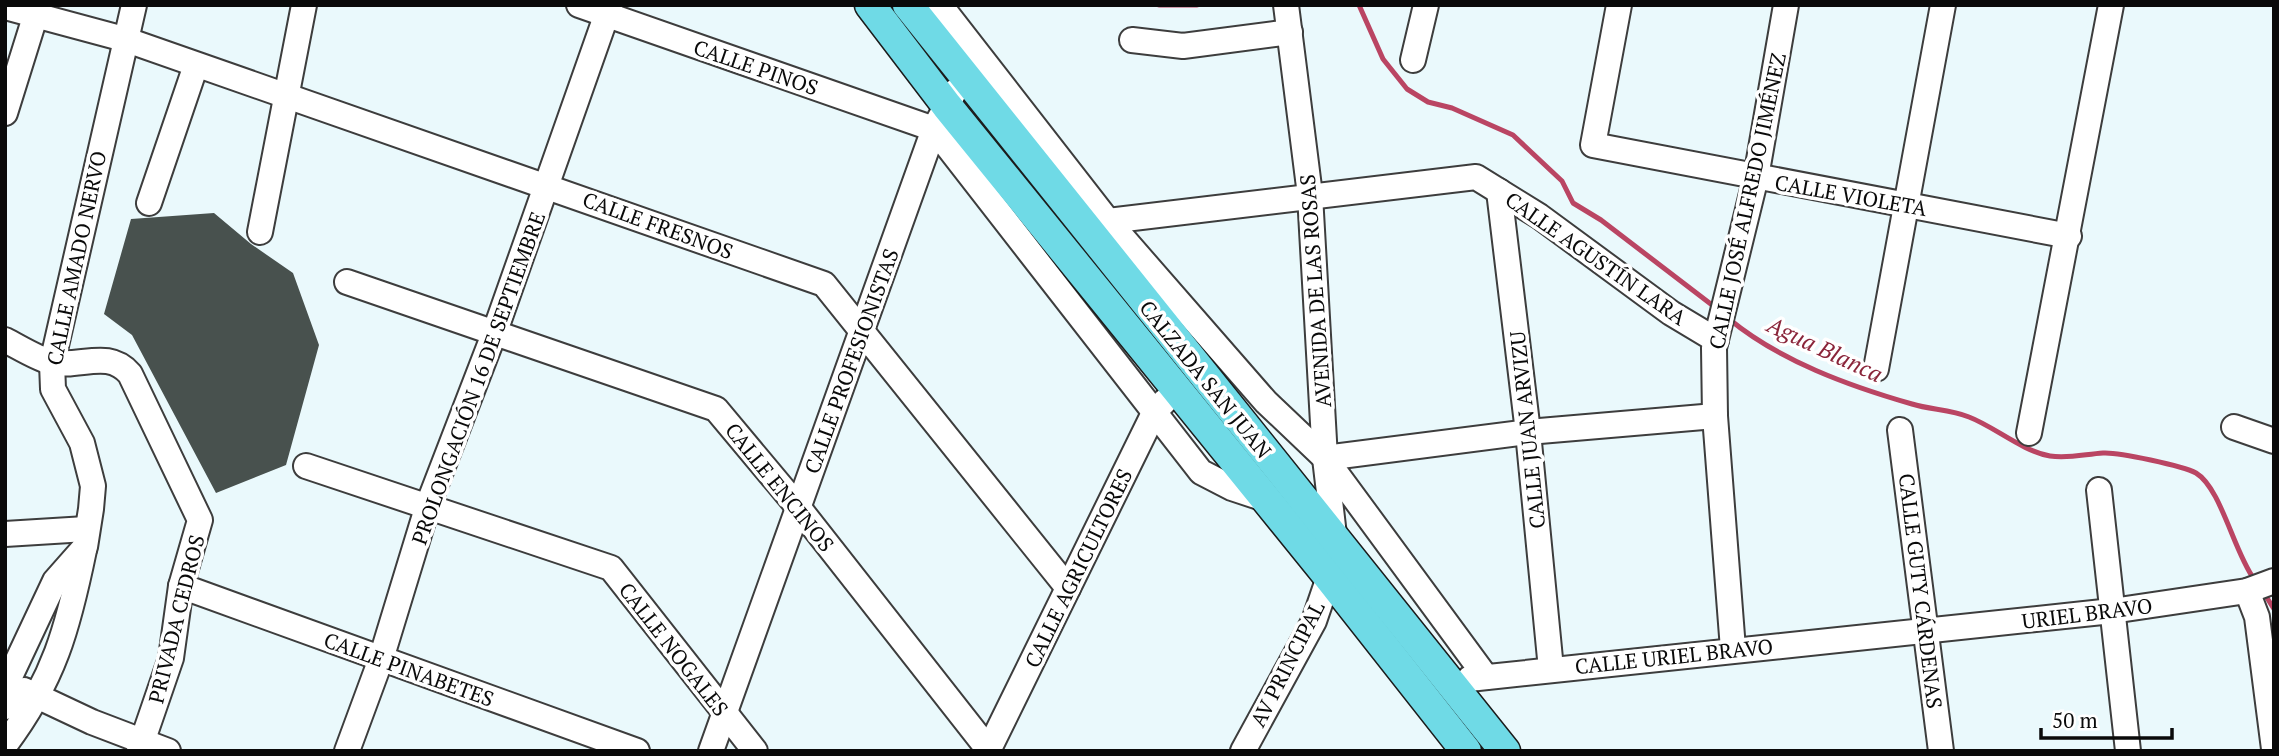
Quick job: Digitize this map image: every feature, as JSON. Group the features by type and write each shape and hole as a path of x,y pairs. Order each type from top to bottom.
{"main road":[{"name":"CALZADA SAN JUAN","path":"870,5 940,117 1165,401 1265,499 1466,751"},
{"name":"CALZADA SAN JUAN","path":"908,5 971,65 1099,228 1189,360 1334,535 1505,751"}],"street":[{"name":"CALLE AMADO NERVO","path":"5,745 38,695 64,640 85,538 93,486 82,443 53,389 52,362 124,39 134,5"},
{"path":"260,232 304,5"},
{"name":"CALLE PINOS","path":"579,5 609,11 940,117"},
{"path":"940,5 971,65"},
{"path":"1413,60 1426,5"},
{"name":"CALLE VIOLETA","path":"1619,5 1593,145 2069,236"},
{"name":"CALLE JOSÉ ALFREDO JIMÉNEZ","path":"1733,649 1715,416 1718,334 1756,177 1786,5"},
{"path":"1876,369 1943,5"},
{"path":"2029,433 2069,236 2111,5"},
{"name":"CALLE FRESNOS","path":"5,7 124,39 824,284 1068,588"},
{"name":"PROLONGACIÓN 16 DE SEPTIEMBRE","path":"347,751 382,659 428,505 494,334 609,11"},
{"path":"5,113 35,17"},
{"path":"1132,40 1183,46 1288,19"},
{"name":"AVENIDA DE LAS ROSAS","path":"1288,19 1310,195 1325,458 1334,535 1329,577"},
{"path":"149,203 196,65"},
{"name":"CALLE PROFESIONISTAS","path":"711,751 940,117 971,65"},
{"name":"CALLE AGUSTÍN LARA","path":"1310,195 1476,177 1671,313 1718,334"},
{"name":"CALLE JUAN ARVIZU","path":"1499,191 1528,432 1551,669"},
{"path":"1099,228 1310,195"},
{"path":"1099,228 1266,402 1325,458 1486,677"},
{"name":"CALLE ENCINOS","path":"347,282 716,409 798,507 988,750"},
{"path":"5,340 52,362"},
{"name":"PRIVADA CEDROS","path":"52,362 107,360 121,363 130,374 200,520 181,586 171,658 141,746"},
{"name":"CALLE AGRICULTORES","path":"988,750 1165,401"},
{"path":"1325,458 1528,432 1715,416"},
{"path":"2234,426 2274,441"},
{"name":"CALLE GUTY CÁRDENAS","path":"1900,430 1941,751"},
{"name":"CALLE NOGALES","path":"306,466 611,568 755,751"},
{"path":"2099,489 2128,751"},
{"path":"1334,535 1367,516"},
{"path":"5,534 85,538"},
{"path":"85,538 55,581 6,691 38,695 141,746 169,751"},
{"name":"AV PRINCIPAL","path":"1243,751 1314,621 1329,577"},
{"name":"CALLE PINABETES","path":"181,586 637,751"},
{"path":"2259,587 2257,617 2274,748"},
{"name":"URIEL BRAVO","path":"1927,631 2112,611 2259,587"},
{"name":"CALLE URIEL BRAVO","path":"1427,702 1454,684 1486,677 1733,649 1927,631"}],"building":[{"path":"214,213 251,244 293,273 319,345 286,465 216,493 132,335 104,314 131,219"}],"waterway":[{"name":"Agua Blanca","path":"1159,5 1197,5"},
{"name":"Agua Blanca","path":"1359,5 1383,59 1407,89 1428,102 1452,108 1513,135 1562,181 1573,203 1601,220 1716,308"},
{"name":"Agua Blanca","path":"1729,319 1770,347 1816,370 1888,397 1969,417 2040,453 2063,457 2103,453 2122,455 2165,463 2196,473 2213,492 2254,579"},
{"name":"Agua Blanca","path":"2264,593 2274,609"}]}
